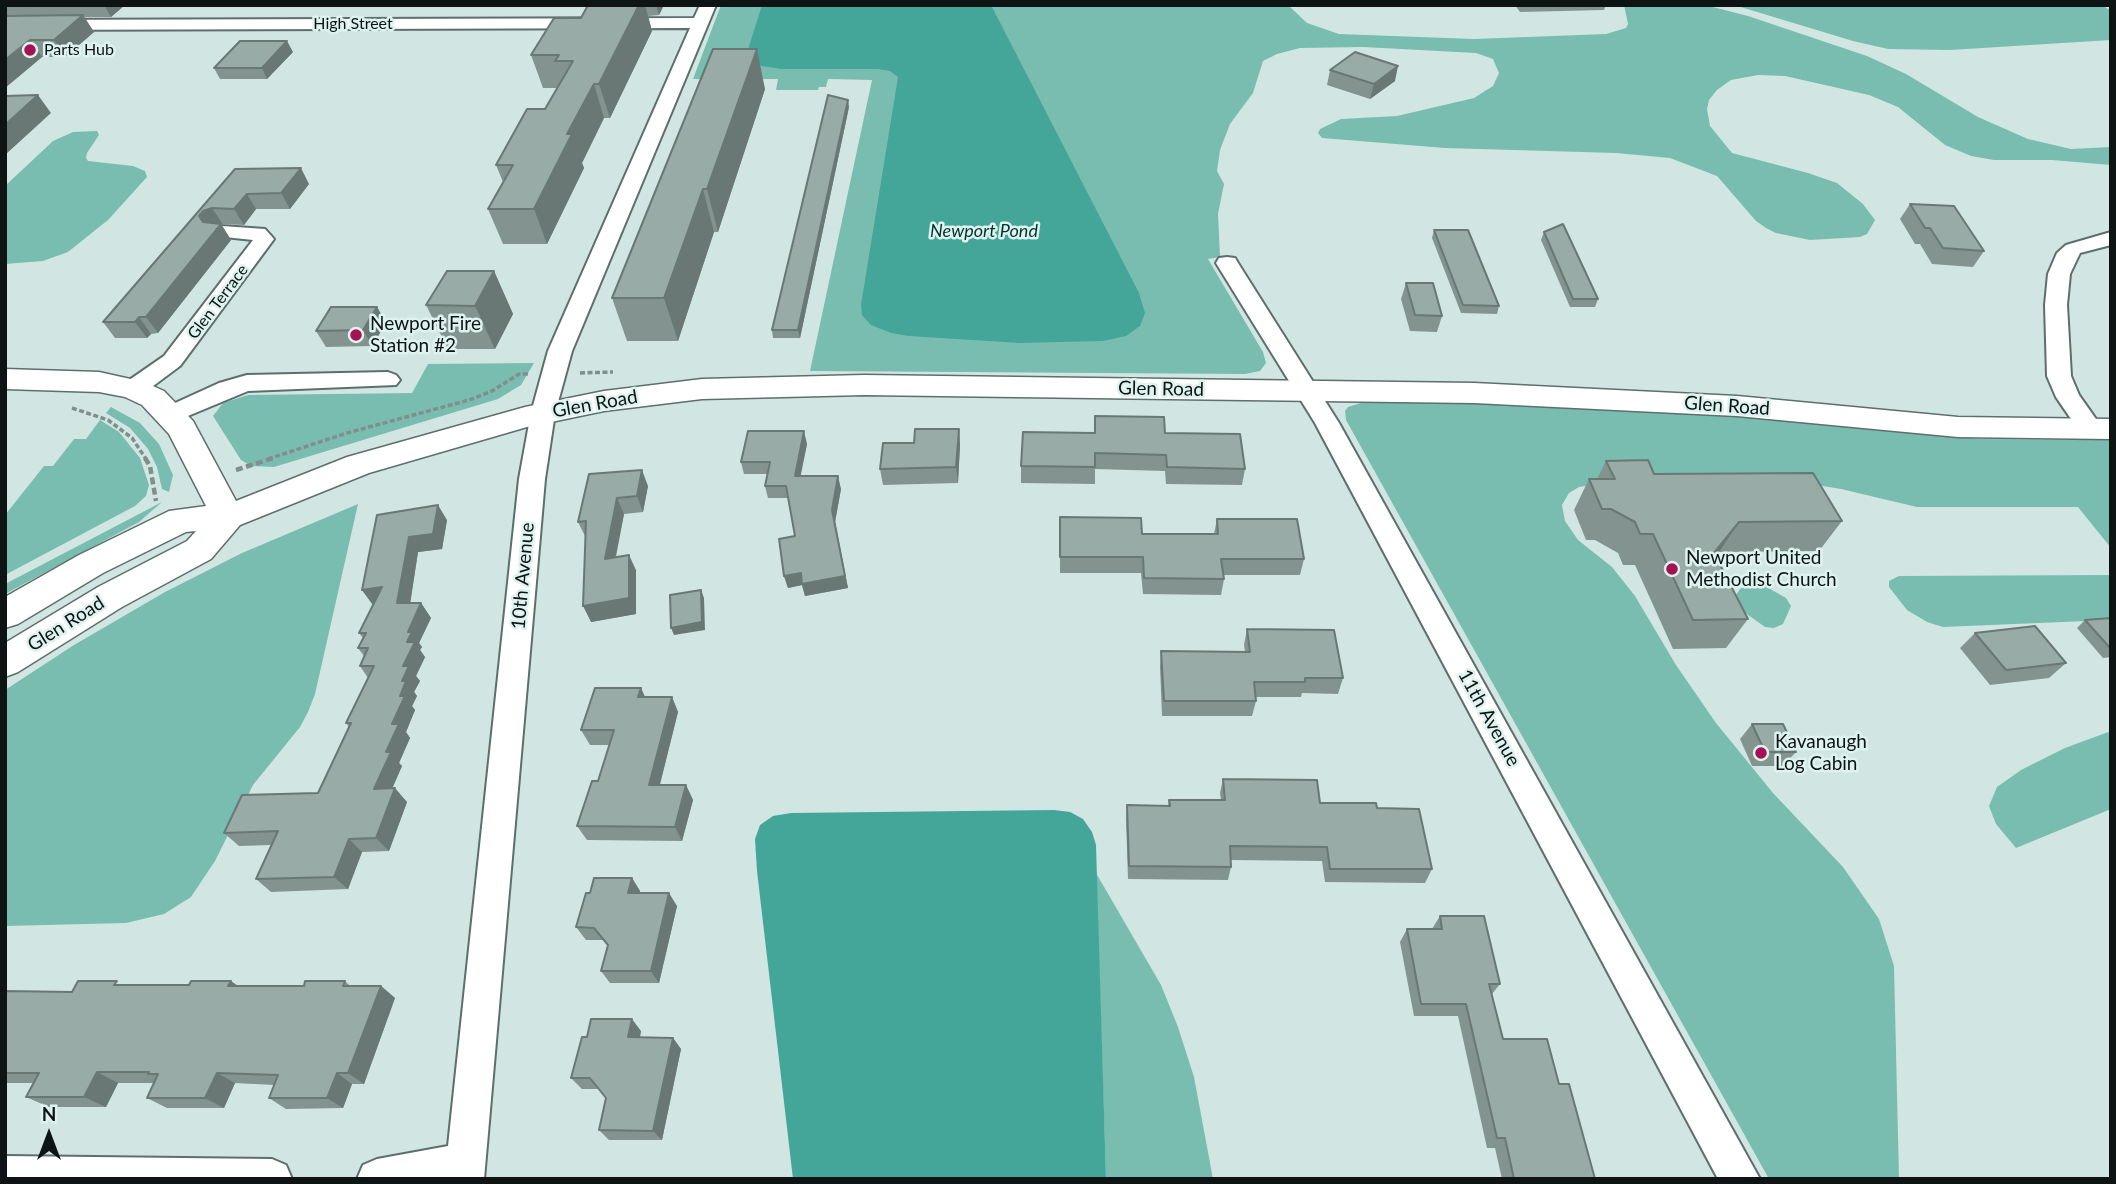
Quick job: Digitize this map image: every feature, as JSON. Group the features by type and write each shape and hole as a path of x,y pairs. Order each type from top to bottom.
{"street":[{"path":"204,24 225,5"},
{"name":"High Street","path":"5,25 204,24 704,14"},
{"name":"10th Avenue","path":"465,1170 532,479 542,412 560,351 704,14"},
{"name":"Glen Terrace","path":"133,389 172,361 264,239 258,233 222,232"},
{"path":"2101,429 2068,397 2059,376 2056,305 2059,274 2064,258 2073,249 2111,238"},
{"name":"11th Avenue","path":"1227,262 1307,390 1572,867 1740,1179"},
{"path":"5,379 77,380 133,389 158,402 191,443 228,517"},
{"path":"171,415 227,389 247,383 388,380"},
{"name":"Glen Road","path":"5,614 91,564 181,520 228,517 298,487 368,462 542,412 651,394 756,386 1474,393 1687,403 1927,426 2101,429"},
{"name":"Glen Road","path":"5,662 110,597 200,550 228,517"},
{"path":"377,1179 465,1170"},
{"path":"5,1176 272,1179"}],"path":[{"path":"257,461 469,400 502,386 519,374"},
{"path":"65,406 108,420 132,439 150,466 156,501"}],"shaded area":[{"path":"721,5 1288,5 1307,23 1339,34 1474,39 1606,34 1626,28 1628,24 1624,5 1705,5 1748,16 1867,56 1906,74 1978,117 2028,139 2071,149 2111,147 2111,165 2052,160 1994,160 1971,156 1945,145 1898,107 1869,95 1785,76 1758,75 1731,80 1717,90 1709,100 1707,109 1710,126 1732,153 1837,183 1863,204 1875,220 1867,234 1860,237 1810,240 1776,233 1766,228 1756,221 1717,176 1670,158 1616,153 1445,148 1322,138 1318,133 1320,129 1341,119 1397,116 1474,98 1493,86 1499,73 1493,59 1476,53 1363,47 1300,48 1263,61 1253,93 1230,124 1220,150 1217,171 1224,184 1218,214 1220,257 1208,259 1263,352 1266,363 1260,371 1245,374 810,371 872,80 828,79 826,87 819,87 818,90 776,90 778,79 693,79"},
{"path":"1734,5 2102,5 2111,11 2111,40 1950,50 1888,49"},
{"path":"97,131 99,135 87,153 88,161 133,166 145,171 147,177 108,220 68,252 43,261 5,264 5,186 53,141 73,132"},
{"path":"534,363 521,385 498,399 274,467 251,466 241,460 213,416 223,403 248,395 412,393 428,364"},
{"path":"1367,401 1754,416 1980,439 2111,440 2111,548 2078,507 1917,507 1841,489 1792,481 1611,482 1579,487 1569,493 1562,505 1565,521 1578,540 1612,567 1635,596 1676,665 1716,723 1773,793 1843,867 1879,919 1894,966 1899,1179 1769,1179 1346,420 1345,411 1348,407"},
{"path":"111,407 140,423 159,444 173,475 169,492 162,489 157,467 148,449 130,428 106,413"},
{"path":"100,420 119,432 140,458 149,485 146,496 135,506 5,575 5,515 44,466 53,466 74,439 86,439"},
{"path":"162,502 139,522 5,594 7,583"},
{"path":"358,504 315,694 308,712 300,727 253,785 215,861 191,897 164,914 126,923 5,926 5,690 74,645 165,592 242,553"},
{"path":"2111,575 2111,620 1943,627 1927,622 1907,610 1889,587 1889,581 1899,576"},
{"path":"1748,585 1765,586 1786,598 1791,606 1783,624 1774,628 1765,627 1744,612 1736,595"},
{"path":"2111,731 2111,809 2016,848 1996,824 1989,806 1997,787 2021,770 2065,748"},
{"path":"1096,873 1161,985 1178,1027 1194,1077 1213,1179 1106,1179"}],"water":[{"name":"Newport Pond","path":"762,5 991,5 1139,293 1145,313 1140,326 1126,336 1103,341 1020,343 909,336 891,333 871,325 862,315 861,305 898,77 890,71 878,69 781,69 756,65 747,53"},
{"path":"1070,812 1083,819 1092,832 1096,845 1106,1179 793,1179 757,871 755,839 760,825 773,816 791,813"}],"building":[{"path":"588,5 639,5 599,84 594,84 567,134 572,134 534,209 488,209 513,165 496,165 527,109 545,109 573,61 555,61 559,55 531,55 554,18 581,18"},
{"path":"83,15 54,40 30,40 5,60 5,16"},
{"path":"240,41 287,41 262,68 214,68"},
{"path":"713,49 757,49 707,189 703,189 664,298 612,298"},
{"path":"1355,52 1398,66 1374,84 1330,70"},
{"path":"38,95 5,125 5,96"},
{"path":"828,95 848,100 798,330 772,330"},
{"path":"301,168 281,193 247,194 234,209 212,208 203,211 199,216 203,222 221,224 146,317 139,317 135,322 103,322 235,169"},
{"path":"1910,204 1954,206 1984,251 1943,248 1930,228 1925,228"},
{"path":"1563,224 1598,299 1573,299 1544,232"},
{"path":"1434,230 1468,230 1499,306 1463,305"},
{"path":"447,271 494,271 475,306 426,305"},
{"path":"1406,283 1433,283 1442,316 1415,315"},
{"path":"331,307 377,307 363,330 316,331"},
{"path":"1095,416 1164,417 1165,433 1240,434 1245,469 1167,467 1166,455 1095,453 1095,467 1021,466 1023,432 1095,433"},
{"path":"915,429 959,429 956,467 880,469 883,443 914,443"},
{"path":"748,431 804,431 795,476 838,476 832,510 845,576 802,584 801,573 784,576 779,539 795,536 786,486 765,486 770,462 741,462"},
{"path":"1648,460 1654,474 1813,473 1842,521 1739,522 1714,553 1748,619 1693,620 1653,534 1640,534 1635,522 1611,509 1602,509 1589,479 1615,479 1606,461"},
{"path":"642,470 637,496 617,498 605,559 629,555 629,598 583,606 586,521 578,522 589,474"},
{"path":"438,505 433,534 409,537 397,603 421,603 408,632 412,632 407,642 415,642 403,666 409,666 402,681 406,681 400,696 405,696 392,724 399,724 386,752 391,752 374,789 395,788 376,838 349,839 334,877 256,879 278,831 224,833 242,795 318,793 351,723 346,723 374,666 360,666 368,648 358,648 366,633 359,633 382,587 362,590 377,515"},
{"path":"1060,517 1141,518 1142,534 1218,534 1217,519 1297,519 1304,559 1221,559 1224,579 1144,578 1143,557 1060,557"},
{"path":"701,590 702,622 671,628 670,595"},
{"path":"2111,618 2111,649 2085,620"},
{"path":"2035,626 2066,663 2006,670 1975,633"},
{"path":"1247,629 1334,630 1343,678 1305,678 1305,682 1254,682 1256,701 1164,701 1161,651 1250,652"},
{"path":"595,688 641,688 638,697 672,697 649,785 686,785 675,827 577,826 592,781 598,781 614,730 581,730"},
{"path":"1752,724 1783,724 1796,752 1765,752"},
{"path":"1223,779 1317,780 1320,803 1376,803 1377,808 1419,809 1432,869 1330,869 1327,847 1230,846 1231,867 1129,866 1127,805 1170,806 1169,800 1225,800"},
{"path":"594,878 632,878 628,893 669,893 651,971 601,971 608,945 594,928 576,927 586,893 590,893"},
{"path":"1440,916 1484,916 1500,984 1489,984 1503,1039 1547,1039 1559,1084 1569,1084 1595,1179 1514,1179 1505,1138 1497,1138 1466,1004 1421,1004 1407,929 1442,929"},
{"path":"78,981 117,981 114,985 189,985 191,981 231,981 228,986 304,986 305,981 345,981 343,986 381,986 348,1073 337,1073 327,1098 269,1098 278,1075 217,1073 205,1098 147,1098 158,1074 148,1074 149,1072 97,1072 84,1097 26,1097 39,1073 5,1073 5,991 72,992"},
{"path":"591,1019 632,1019 628,1037 673,1038 653,1131 599,1130 606,1098 590,1078 571,1078 582,1037 587,1037"}],"place":[{"name":"Parts Hub","path":"30,50"},
{"name":"Newport Fire Station #2","path":"356,335"},
{"name":"Newport United Methodist Church","path":"1672,569"},
{"name":"Kavanaugh Log Cabin","path":"1761,753"}]}
